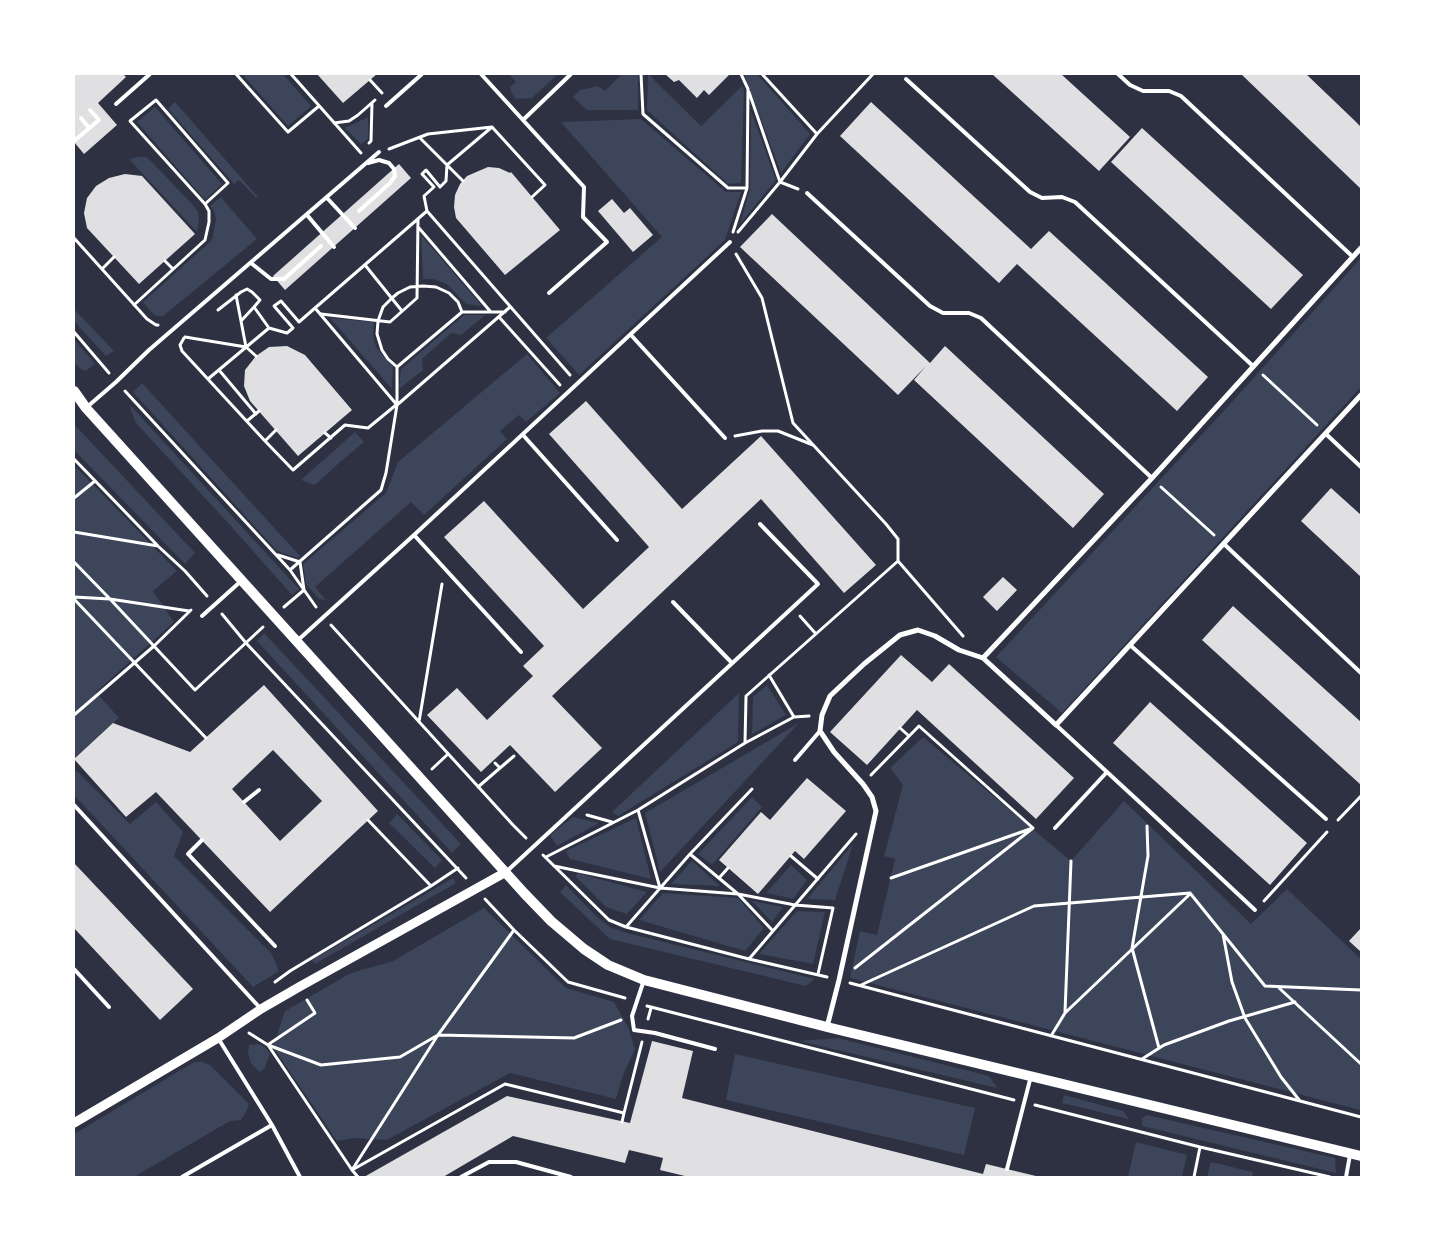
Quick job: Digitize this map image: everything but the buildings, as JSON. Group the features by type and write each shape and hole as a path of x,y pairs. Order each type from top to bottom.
{"main road":[{"path":"75,395 551,921 584,949 608,965 644,980 827,1027 1361,1156"}],"street":[{"path":"983,658 1152,478 1361,248"},
{"path":"827,1027 876,811 872,797 863,784 834,752 820,731 822,715 830,696 864,664 900,635 918,630 935,636 959,650 983,658 1056,725 1361,395"},
{"path":"74,1123 218,1038 261,1009 506,872"}],"lane":[{"path":"116,104 150,74"},
{"path":"386,106 422,74"},
{"path":"481,74 584,187 583,217 607,242 549,293"},
{"path":"523,120 571,74"},
{"path":"1118,74 1130,85 1143,91 1169,91 1181,96 1353,257"},
{"path":"906,79 1030,192 1042,198 1062,197 1075,202 1253,366"},
{"path":"74,141 99,120 90,110"},
{"path":"81,118 89,128"},
{"path":"86,408 149,350 328,198 379,152"},
{"path":"359,211 396,176 390,163 379,160 365,164"},
{"path":"807,193 930,306 943,313 969,313 981,318 1152,478"},
{"path":"328,198 355,228"},
{"path":"307,215 334,247"},
{"path":"297,641 414,536 730,242"},
{"path":"251,263 271,279 284,279 321,246"},
{"path":"631,335 725,438"},
{"path":"1326,434 1361,467"},
{"path":"523,435 617,540"},
{"path":"506,872 818,584 760,524"},
{"path":"414,536 521,652"},
{"path":"1224,544 1361,673"},
{"path":"202,616 242,581"},
{"path":"672,602 732,663"},
{"path":"1130,645 1326,819"},
{"path":"1056,725 1255,910"},
{"path":"794,760 820,731"},
{"path":"1055,828 1107,772"},
{"path":"244,802 259,790"},
{"path":"74,805 261,1009"},
{"path":"202,840 188,854 276,946"},
{"path":"74,969 109,1007"},
{"path":"644,980 632,1016 634,1030 716,1049"},
{"path":"218,1038 272,1124 300,1177"},
{"path":"1007,1169 1032,1076"},
{"path":"182,1177 272,1124"},
{"path":"1346,1177 1351,1153"},
{"path":"461,1177 488,1162 516,1162 571,1177"}],"path":[{"path":"236,74 288,132 319,106"},
{"path":"291,74 362,154 371,141 372,103"},
{"path":"641,74 642,114 728,188 746,188"},
{"path":"741,74 780,182 807,193"},
{"path":"762,74 817,134"},
{"path":"730,242 817,134 873,74"},
{"path":"334,123 349,121 358,116 382,93 370,80"},
{"path":"748,89 746,188 730,242 762,298 793,423 898,539 898,561 963,636"},
{"path":"134,304 205,240 209,222 209,211 205,204 130,121 156,100 228,183 205,204"},
{"path":"379,152 428,134 492,127"},
{"path":"492,127 447,165 446,181 440,187 426,170 422,174 434,187 424,196 427,211 577,383"},
{"path":"492,127 545,185 532,197"},
{"path":"420,138 463,181"},
{"path":"254,307 269,328 287,333 293,328 274,306 281,301 299,322 427,211"},
{"path":"320,314 390,322 417,298 418,219"},
{"path":"418,228 490,311"},
{"path":"74,238 147,319 156,325 165,324"},
{"path":"102,269 114,258"},
{"path":"165,261 173,269"},
{"path":"365,265 402,311"},
{"path":"290,570 381,490 386,474 397,405 397,367 382,350 377,334 378,320 382,307 398,293 410,287 423,286 449,293 458,302 462,312"},
{"path":"214,313 236,295 247,289 260,300 241,321"},
{"path":"236,295 246,347"},
{"path":"192,331 184,338 180,345 182,351 292,470 346,425 368,428 510,307"},
{"path":"315,308 397,405"},
{"path":"397,367 462,312 505,312"},
{"path":"499,317 567,393"},
{"path":"208,379 269,328"},
{"path":"74,332 116,382 276,554 324,617 512,825 609,920 626,927 749,959 818,974 1361,1117"},
{"path":"184,338 246,347 256,356"},
{"path":"1253,366 1326,434"},
{"path":"218,370 257,412 247,421"},
{"path":"265,441 276,430"},
{"path":"725,438 762,431 778,431 814,445"},
{"path":"325,433 331,438"},
{"path":"74,459 185,571 246,643 514,930 568,982 636,1001 651,1008 1200,1147 1330,1177"},
{"path":"1152,478 1224,544"},
{"path":"74,498 95,481"},
{"path":"74,532 159,546"},
{"path":"276,554 300,562"},
{"path":"745,743 746,696 898,561"},
{"path":"74,562 195,690 246,643"},
{"path":"300,562 304,590"},
{"path":"419,722 444,568"},
{"path":"201,601 206,596"},
{"path":"74,598 110,599 189,611"},
{"path":"74,598 206,738"},
{"path":"74,715 154,646 195,606"},
{"path":"801,618 816,634"},
{"path":"770,675 794,717"},
{"path":"546,857 638,810 745,743 794,717 822,715"},
{"path":"863,784 919,726 1033,828"},
{"path":"900,728 909,736"},
{"path":"421,779 448,754"},
{"path":"478,787 514,756"},
{"path":"495,763 500,768"},
{"path":"626,927 690,854 752,789"},
{"path":"1255,910 1361,796"},
{"path":"1146,808 1148,856 1132,948 1159,1048"},
{"path":"572,810 613,822"},
{"path":"638,810 660,888"},
{"path":"368,820 431,886"},
{"path":"891,878 1033,828"},
{"path":"839,980 1033,828"},
{"path":"749,959 857,834"},
{"path":"690,854 738,894 774,930"},
{"path":"791,856 818,878"},
{"path":"1064,1013 1071,861"},
{"path":"554,866 660,888 738,894 795,905 833,908 818,974"},
{"path":"718,878 728,868"},
{"path":"860,986 1034,906 1190,893"},
{"path":"1190,893 1265,986 1361,990"},
{"path":"1051,1036 1064,1013 1190,893"},
{"path":"352,1170 438,1035 514,930"},
{"path":"1223,934 1232,982 1244,1016 1281,1077 1300,1101"},
{"path":"268,1045 315,1013 290,971"},
{"path":"1277,987 1361,1064"},
{"path":"1141,1059 1159,1048 1229,1021 1295,1002"},
{"path":"236,1026 268,1045 321,1065 400,1057 438,1035 574,1038 651,1008"},
{"path":"622,1122 651,1008"},
{"path":"268,1045 358,1177"},
{"path":"352,1170 505,1084 624,1113"},
{"path":"1194,1177 1200,1147"}],"shaded area":[{"path":"242,74 283,74 311,106 288,126"},
{"path":"509,74 558,74 532,98 516,99 510,87 516,82"},
{"path":"622,74 638,74 638,110 587,110 573,97 580,90 598,86 605,91"},
{"path":"648,74 701,126 742,86 744,91 741,183 728,184 647,110"},
{"path":"744,74 757,74 810,134 781,173"},
{"path":"175,102 258,197 256,198 239,180 234,184 168,109"},
{"path":"155,107 222,184 205,200 137,122"},
{"path":"751,111 776,180 740,224 750,189"},
{"path":"368,117 368,139 361,144 345,128"},
{"path":"641,119 726,192 741,192 725,240 579,375 546,338 662,237 561,122"},
{"path":"146,157 151,161 193,205 198,212 197,232 129,159"},
{"path":"221,197 257,239 163,316 157,316 143,302 212,240 216,220 214,211 210,206"},
{"path":"421,235 482,306 466,304 447,284 433,279 423,279"},
{"path":"1361,258 1361,387 1062,713 996,657 1231,403"},
{"path":"74,309 114,351 106,356 74,321"},
{"path":"464,315 485,315 461,335 451,333 422,359 423,370 399,389 401,369"},
{"path":"330,318 374,322 373,335 376,347 393,367 392,389"},
{"path":"74,339 95,364 85,371 74,363"},
{"path":"527,354 560,393 526,422 519,415 500,431 507,439 424,515 411,502 315,587 326,600 319,599 306,584 303,564 386,493 398,462"},
{"path":"142,383 300,556 298,558 277,551 133,392"},
{"path":"130,405 299,589 292,595 136,423"},
{"path":"74,424 195,553 185,564 74,450"},
{"path":"355,432 364,442 315,485 301,480"},
{"path":"74,465 177,571 153,591 174,622 96,692 119,718 74,758"},
{"path":"264,633 461,844 452,853 257,641"},
{"path":"767,685 786,715 752,734 753,697"},
{"path":"739,693 738,742 618,816 612,812"},
{"path":"799,723 660,872 645,813"},
{"path":"923,737 1071,861 1124,801 1251,924 1287,889 1361,959 1360,1110 850,978 860,931 877,935 895,859 884,856 903,785 890,768"},
{"path":"77,771 130,824 156,802 183,832 174,856 271,953 279,971 253,987 74,795 74,773"},
{"path":"752,797 762,807 712,865 698,854"},
{"path":"397,814 442,860 435,868 389,823"},
{"path":"573,817 599,823 557,846 550,835"},
{"path":"636,818 651,879 570,859 566,851"},
{"path":"853,844 835,900 807,899"},
{"path":"692,861 720,886 671,884"},
{"path":"791,865 807,880 793,899 766,893"},
{"path":"577,873 647,892 627,914 606,907 576,877"},
{"path":"453,878 456,883 315,964 312,960"},
{"path":"566,885 596,916 610,927 627,933 815,979 806,986 610,939 560,892"},
{"path":"663,893 738,898 764,928 745,951 639,920"},
{"path":"752,901 783,907 772,922"},
{"path":"484,908 566,988 614,1002 629,1029 635,1050 624,1072 616,1099 510,1073 387,1140 354,1138 337,1141 273,1047 285,1011 351,973 393,961"},
{"path":"797,911 825,912 813,964 759,954"},
{"path":"838,1038 989,1076 997,1088 799,1041"},
{"path":"259,1044 265,1047 270,1054 264,1069 259,1072 251,1063 248,1053 249,1045"},
{"path":"735,1054 975,1108 964,1155 726,1100"},
{"path":"194,1062 210,1065 249,1104 241,1120 230,1121 134,1177 74,1177 74,1134"},
{"path":"1064,1095 1123,1111 1129,1119 1062,1103"},
{"path":"1147,1115 1335,1158 1336,1173 1142,1126 1142,1118"},
{"path":"1136,1142 1187,1155 1182,1177 1128,1177"},
{"path":"1211,1162 1253,1172 1252,1177 1207,1177"}]}
